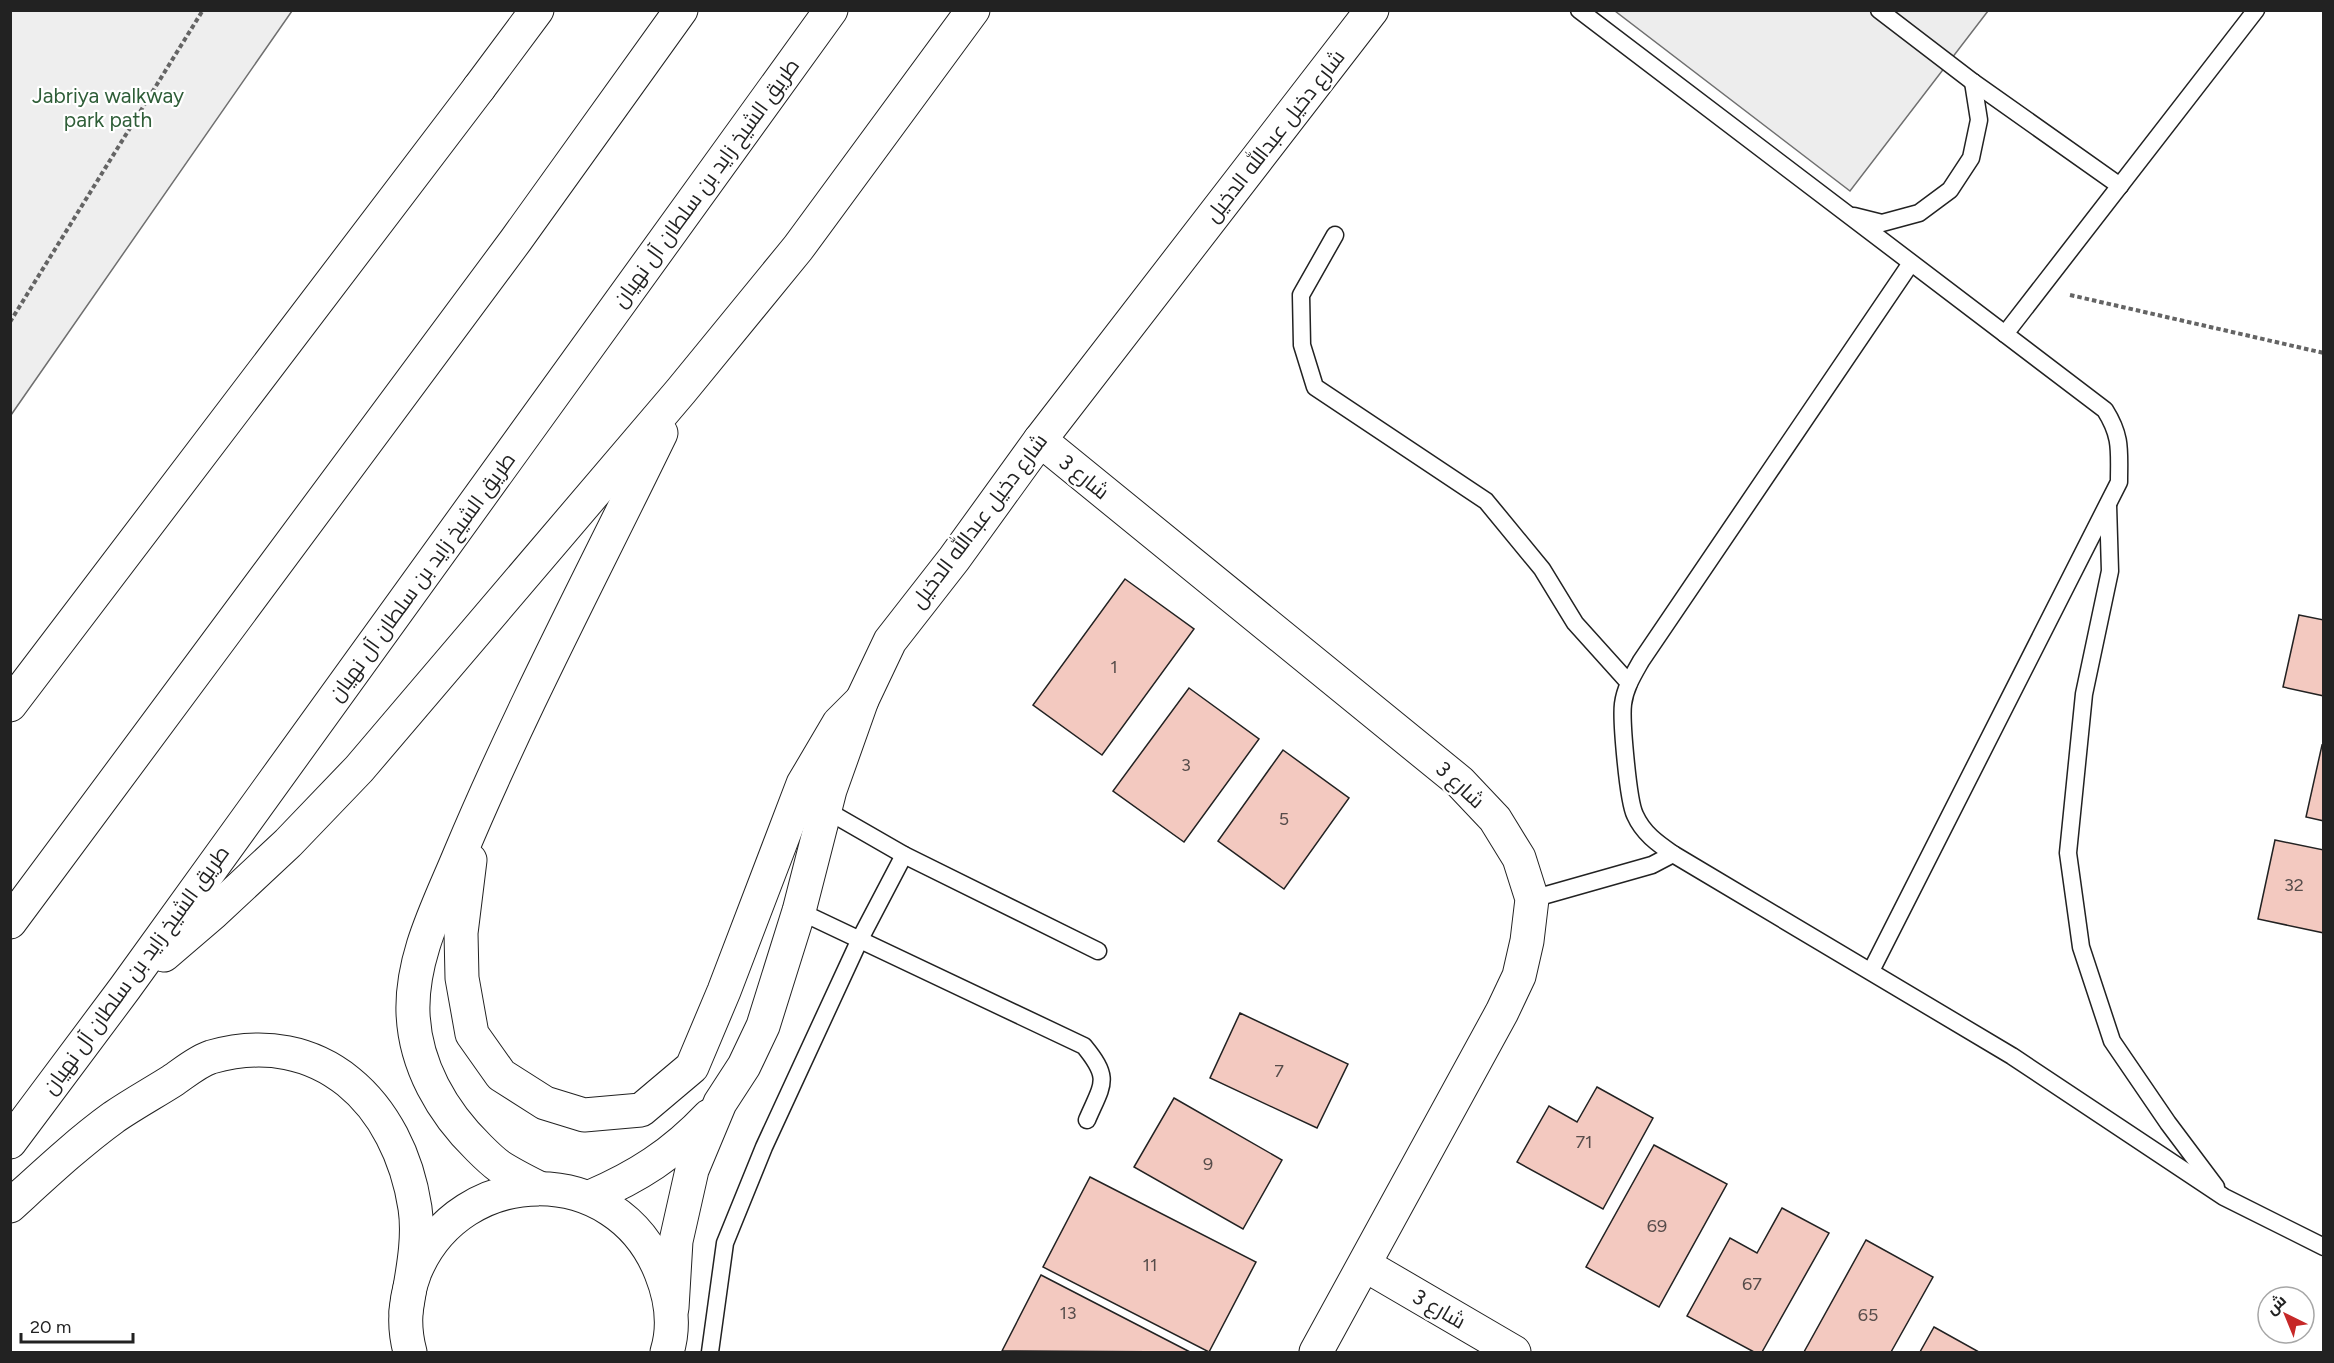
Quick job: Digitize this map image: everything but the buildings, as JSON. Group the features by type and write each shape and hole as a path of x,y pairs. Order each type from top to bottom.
{"main road":[{"path":"478,87 525,10"},
{"path":"10,705 537,10"},
{"path":"10,922 509,249 681,10"},
{"name":"طريق الشيخ زايد بن سلطان آل نهيان","path":"10,1142 125,988 831,10"},
{"path":"125,988 213,913 288,843 359,769 681,391 798,248 973,10"},
{"name":"شارع دخيل عبدالله الدخيل","path":"590,1197 627,1181 661,1160 692,1134 720,1103 744,1066 763,1026 799,911 824,809 862,700 890,641 954,559 1040,440 1372,10"},
{"path":"538,1188 497,1165 462,1131 434,1092 419,1051 413,1015 413,989 425,938 474,820 681,391"},
{"name":"شارع 3","path":"1040,440 1460,782 1495,819 1519,858 1532,899 1527,941 1519,976 1502,1012 1316,1353"},
{"path":"474,820 461,933 462,978 472,1034 501,1075 545,1103 584,1115 641,1110 692,1067 724,991 803,784 839,723 862,700"},
{"path":"10,1206 114,1118 209,1057 254,1049 301,1056 337,1072 373,1104 392,1133 415,1207 417,1241 406,1312 407,1341 410,1353"},
{"name":"شارع دخيل عبدالله الدخيل","path":"672,1314 676,1241 692,1170 720,1103"},
{"path":"406,1312 411,1284 422,1257 438,1234 459,1214 483,1200 511,1191 538,1188 565,1190 590,1197 616,1213 638,1232 655,1256 666,1284 672,1314 667,1353"},
{"name":"شارع 3","path":"1365,1265 1514,1353"}],"lane":[{"path":"1579,10 2105,410 2115,426 2119,444 2119,482 1871,971"},
{"path":"1879,10 1973,82 2120,186"},
{"path":"2005,334 2256,10"},
{"path":"1847,214 1882,223 1919,213 1950,190 1971,158 1979,120 1973,82"},
{"path":"1335,235 1301,295 1302,345 1315,387 1486,501 1542,569 1575,623 1629,683"},
{"path":"1911,263 1641,661 1629,683 1623,705 1630,799 1635,815 1648,836 1673,854 2012,1056 2224,1197 2324,1247"},
{"path":"2108,503 2110,571 2084,694 2068,853 2081,947 2112,1041 2168,1124 2224,1197"},
{"path":"824,809 904,855 1098,951"},
{"path":"1532,899 1652,866 1673,854"},
{"path":"710,1353 725,1243 764,1147 860,939 904,855"},
{"path":"799,911 1084,1046 1098,1064 1103,1084 1087,1120"}],"path":[{"path":"10,322 203,10"},
{"path":"2041,288 2324,353"}],"green space":[{"name":"Jabriya walkway park path","path":"10,11 292,11 11,415"}],"shaded area":[{"path":"1615,11 1988,11 1850,191"}]}
